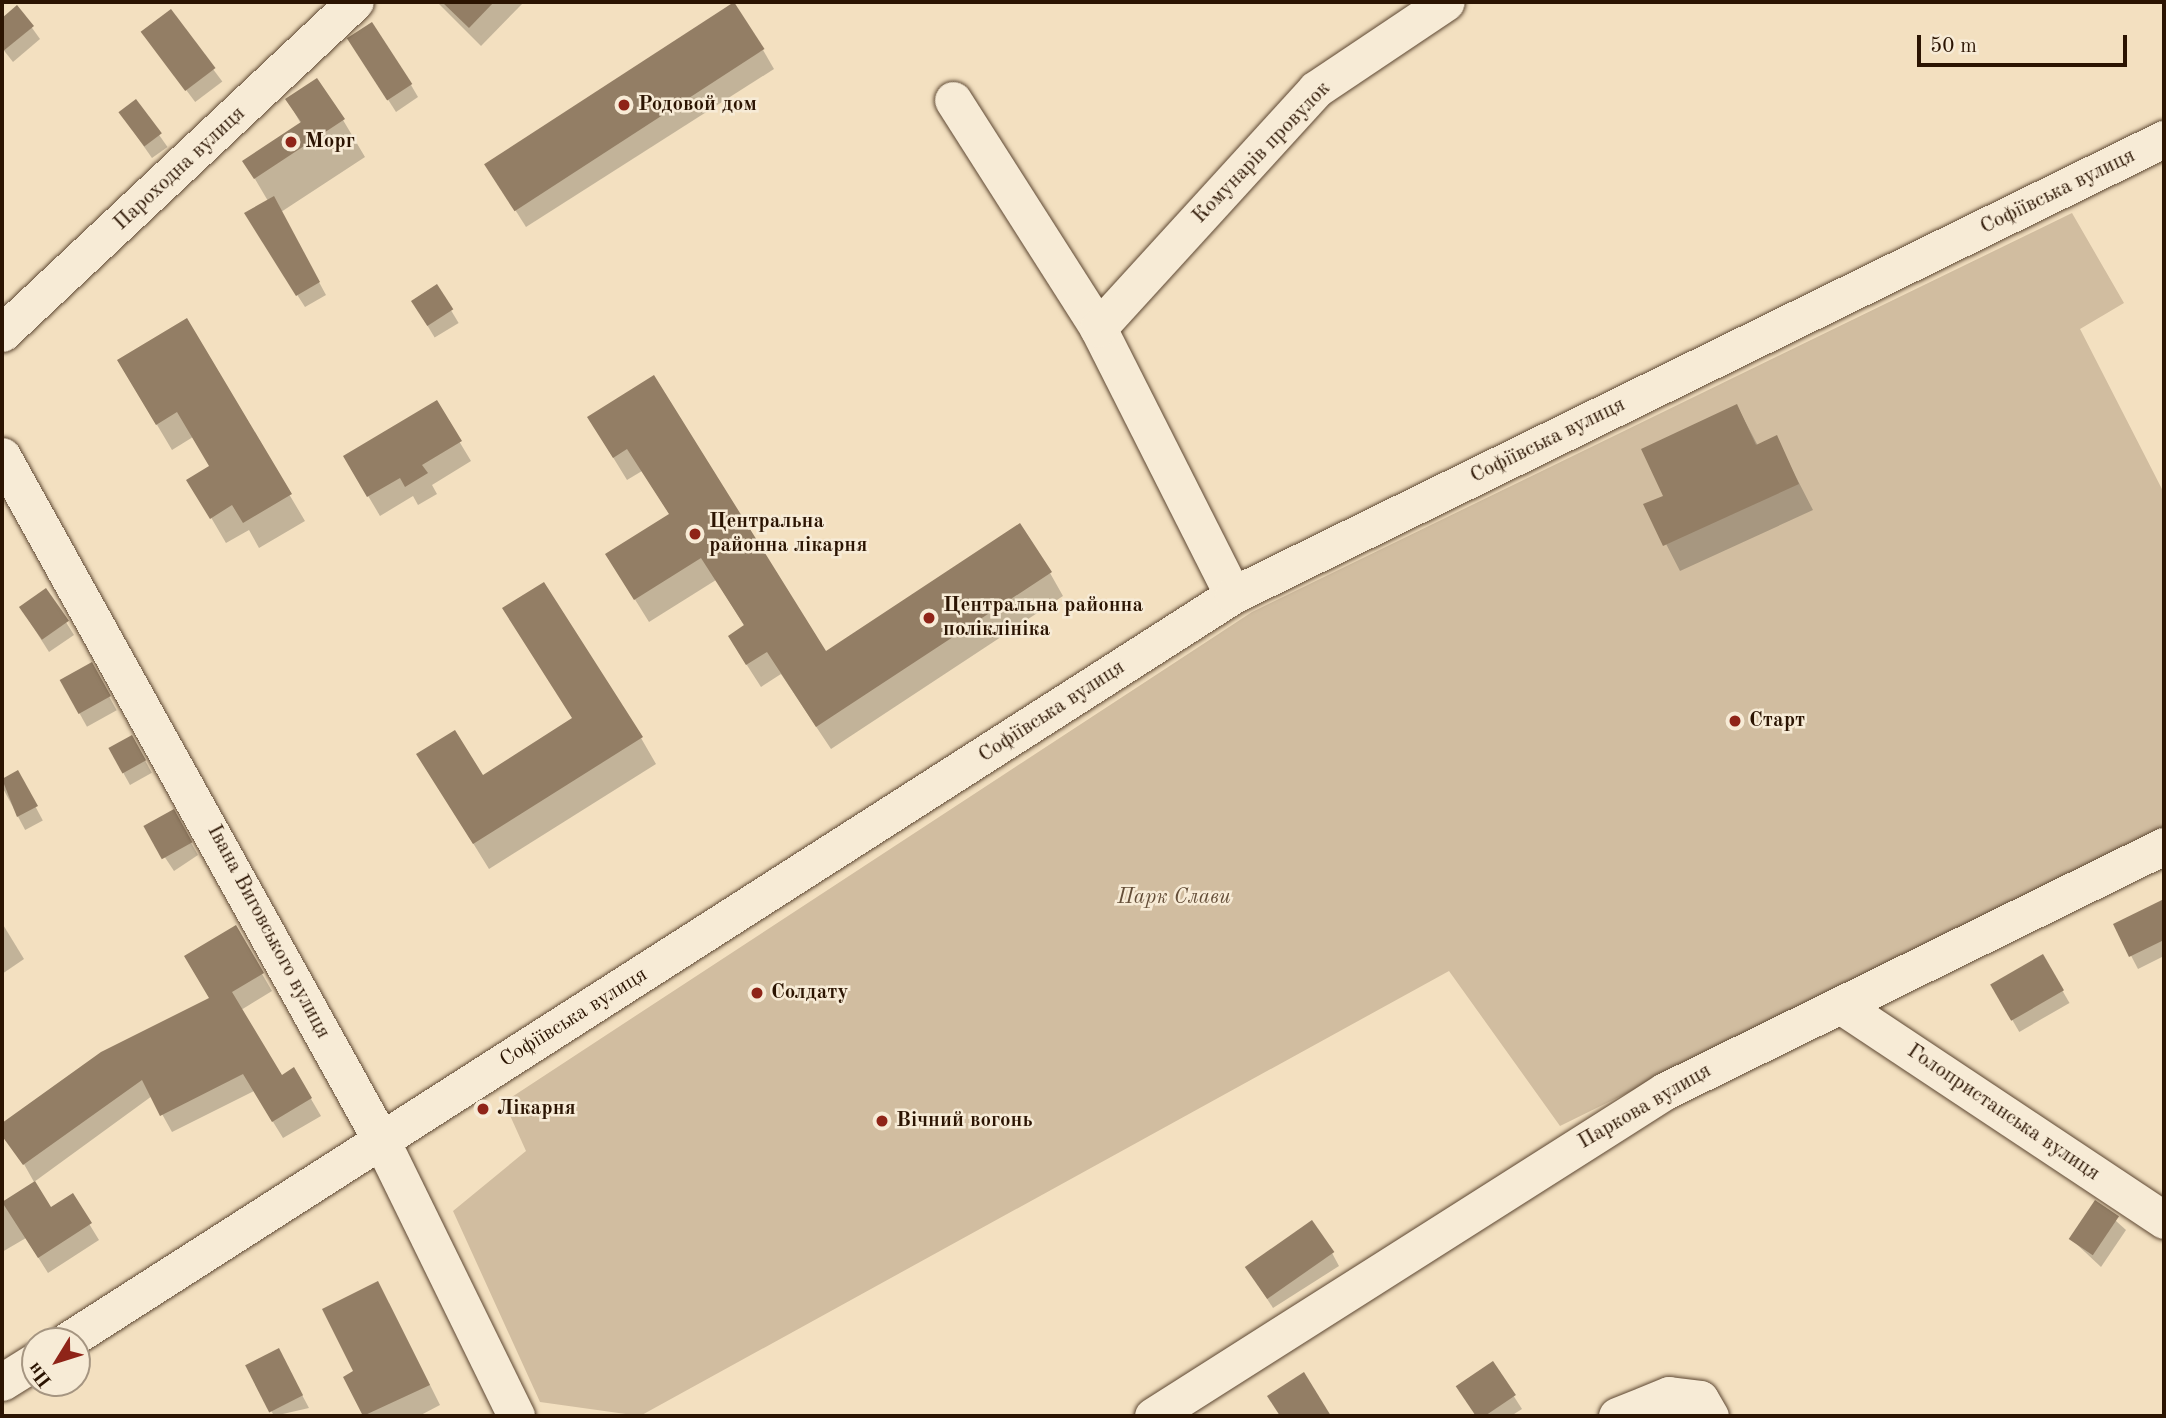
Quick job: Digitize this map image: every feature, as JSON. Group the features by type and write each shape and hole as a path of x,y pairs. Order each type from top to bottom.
{"street":[{"name":"Пароходна вулиця","path":"2,333 355,2"},
{"name":"Комунарів провулок","path":"1098,328 1316,89 1446,2"},
{"path":"953,100 1098,328 1233,595"},
{"name":"Софіївська вулиця","path":"88,1327 1233,595 2164,139"},
{"name":"Івана Виговського вулиця","path":"2,456 381,1140 516,1416"},
{"name":"Паркова вулиця","path":"1153,1416 1665,1091 2164,846"},
{"name":"Голопристанська вулиця","path":"1842,1006 2164,1220"},
{"path":"2,1382 21,1370"},
{"path":"1617,1416 1670,1395 1700,1399 1710,1416"}],"green space":[{"name":"Парк Слави","path":"2072,213 2124,303 2080,329 2164,493 2164,829 1560,1126 1449,971 640,1416 540,1402 453,1211 526,1151 504,1102 1252,612"}],"building":[{"path":"442,2 494,2 469,28"},
{"name":"Родовой дом","path":"734,2 764,49 515,211 484,164"},
{"path":"17,5 34,26 2,52 2,18"},
{"path":"171,9 216,68 185,91 141,32"},
{"path":"372,22 412,84 387,100 347,38"},
{"name":"Морг","path":"317,78 345,119 254,179 242,161 301,122 285,99"},
{"path":"136,99 162,133 144,147 118,112"},
{"path":"274,196 320,282 296,296 244,213"},
{"path":"437,284 453,309 427,326 411,301"},
{"path":"187,318 292,494 243,523 232,505 210,519 186,480 209,466 177,412 156,425 117,360"},
{"path":"654,375 826,651 1020,523 1052,572 816,727 767,652 746,665 728,636 744,625 701,558 634,600 605,554 669,514 627,449 613,458 587,417"},
{"path":"437,400 462,441 422,465 428,473 405,487 400,478 367,497 343,456"},
{"path":"1737,404 1756,445 1777,435 1799,484 1663,546 1643,504 1663,496 1641,449"},
{"path":"544,582 643,737 473,844 416,754 455,730 483,775 572,718 502,608"},
{"path":"46,588 69,621 42,640 19,607"},
{"path":"92,662 111,696 79,714 60,680"},
{"path":"132,735 146,760 122,773 108,748"},
{"path":"18,770 38,806 17,817 2,779"},
{"path":"174,809 192,842 162,859 143,826"},
{"path":"2164,899 2164,940 2129,957 2113,924"},
{"path":"236,925 264,973 232,992 282,1075 294,1067 312,1098 272,1122 243,1074 160,1116 142,1080 23,1165 2,1136 2,1123 101,1052 209,998 184,956"},
{"path":"2043,954 2064,990 2011,1021 1990,984"},
{"path":"35,1181 51,1207 73,1193 92,1223 38,1258 2,1202"},
{"path":"2095,1200 2119,1216 2093,1255 2069,1239"},
{"path":"1312,1220 1334,1252 1267,1299 1245,1267"},
{"path":"378,1281 430,1385 363,1416 343,1377 353,1371 322,1309"},
{"path":"279,1348 303,1395 269,1412 245,1365"},
{"path":"1493,1361 1516,1395 1485,1416 1476,1416 1456,1386"},
{"path":"1304,1372 1331,1416 1280,1416 1267,1396"}],"place":[{"name":"Родовой дом","path":"624,105"},
{"name":"Морг","path":"291,142"},
{"name":"Центральна районна лікарня","path":"695,534"},
{"name":"Центральна районна поліклініка","path":"929,618"},
{"name":"Старт","path":"1735,721"},
{"name":"Солдату","path":"757,993"},
{"name":"Лікарня","path":"483,1109"},
{"name":"Вічний вогонь","path":"882,1121"}]}
